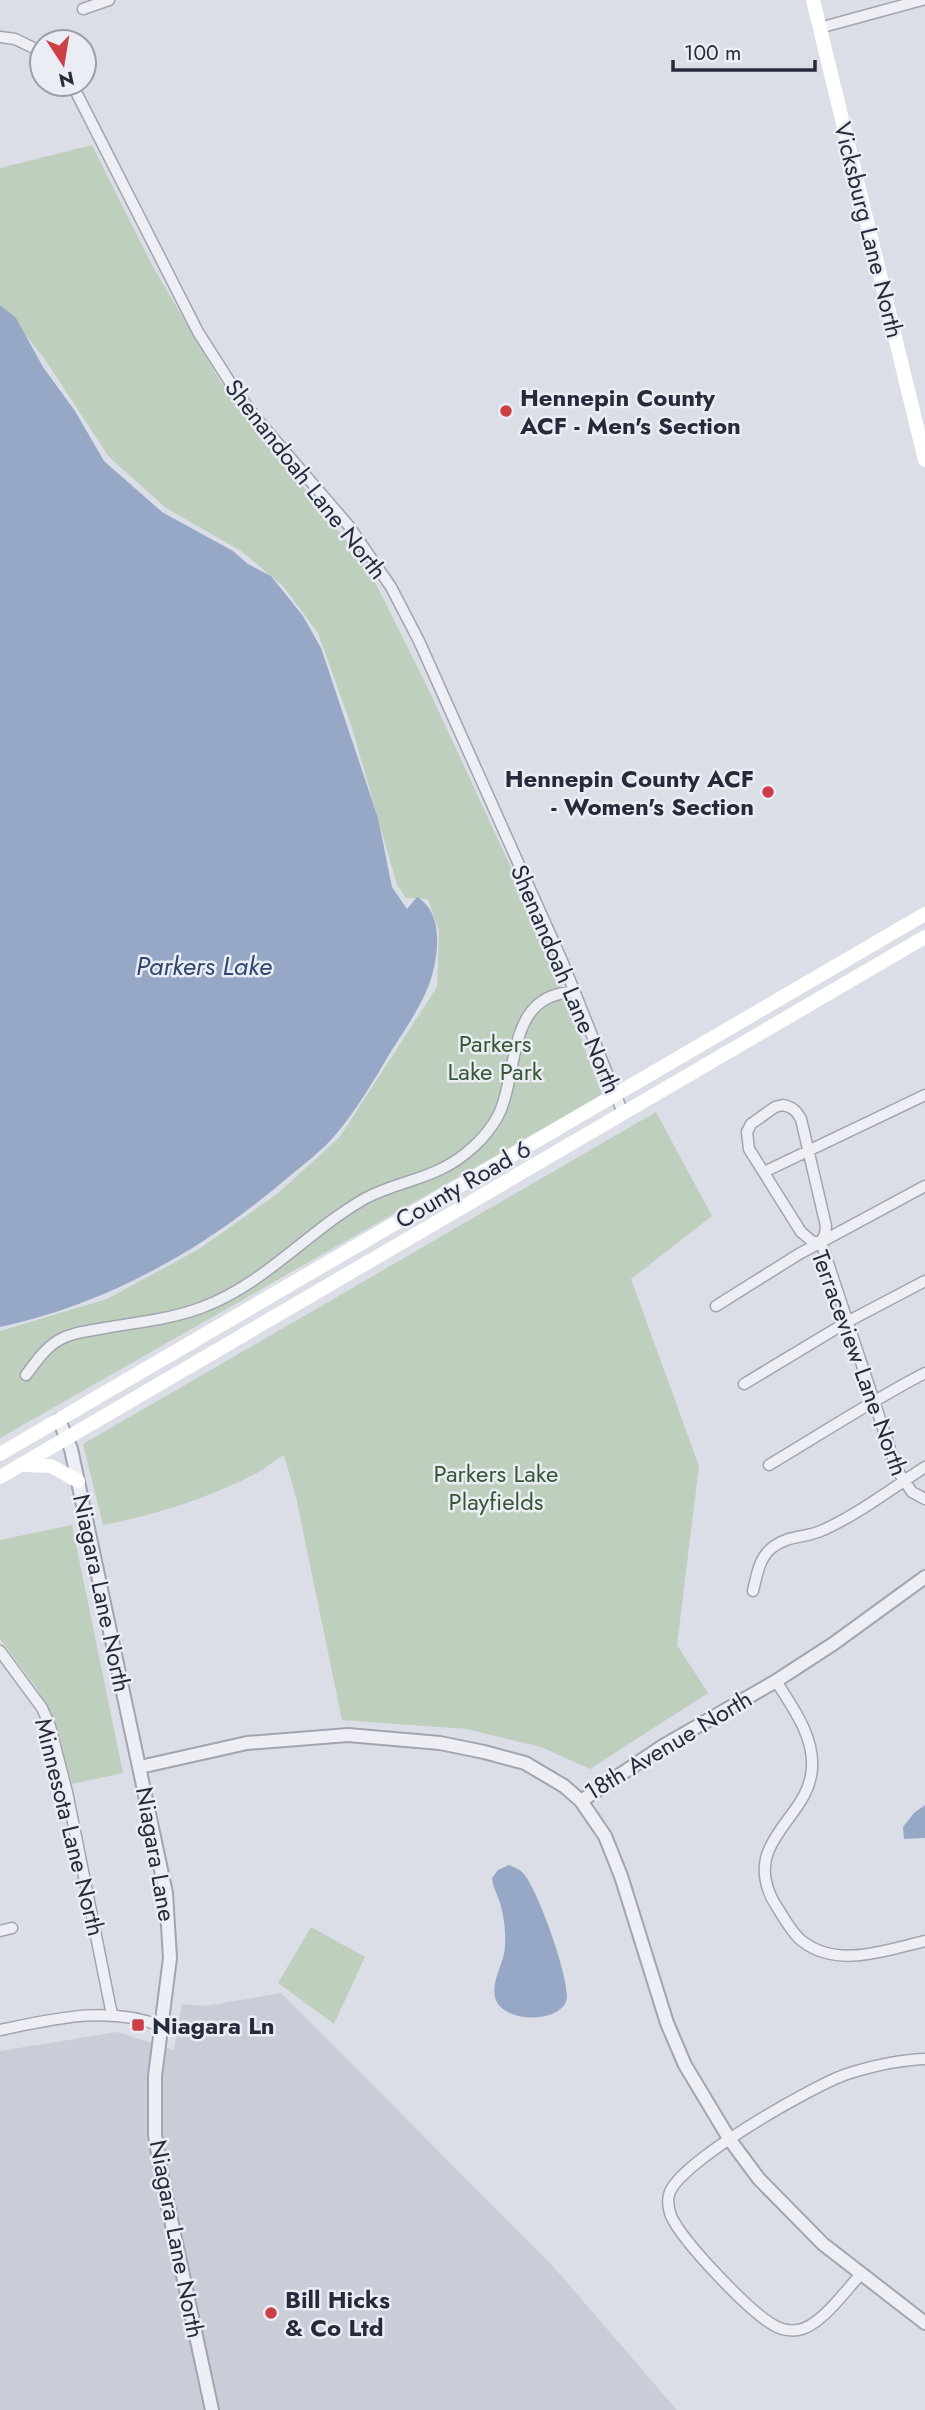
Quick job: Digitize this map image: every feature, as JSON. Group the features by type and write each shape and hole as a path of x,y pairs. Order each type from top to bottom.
{"main road":[{"name":"Vicksburg Lane North","path":"813,0 925,460"},
{"name":"County Road 6","path":"0,1454 925,914"},
{"name":"County Road 6","path":"0,1477 925,937"},
{"path":"859,976 884,970 925,947"},
{"path":"21,1465 51,1466 78,1481"}],"street":[{"path":"83,9 109,0"},
{"path":"820,28 922,0"},
{"path":"0,37 15,39 28,45"},
{"name":"Shenandoah Lane North","path":"79,98 198,332 233,387 256,418 349,526 391,587 424,652 575,992 623,1113"},
{"path":"26,1375 37,1359 58,1341 77,1333 172,1317 202,1308 228,1296 263,1275 366,1198 444,1168 466,1154 485,1135 498,1115 507,1090 519,1033 528,1014 541,1002 553,996 575,992"},
{"path":"764,1172 925,1095"},
{"name":"Terraceview Lane North","path":"808,1150 801,1119 791,1107 775,1107 751,1124 747,1141 764,1172 806,1238 821,1242 903,1481 912,1492 925,1499"},
{"path":"808,1150 826,1226 821,1242"},
{"path":"716,1306 821,1242 925,1186"},
{"path":"744,1384 847,1322 925,1281"},
{"path":"769,1465 855,1414 873,1400 925,1373"},
{"name":"Niagara Lane North","path":"59,1420 78,1481 140,1767"},
{"path":"753,1591 758,1568 771,1548 789,1538 822,1531 925,1467"},
{"name":"18th Avenue North","path":"140,1767 256,1742 337,1735 394,1737 440,1743 524,1763 564,1786 581,1801 663,1745 776,1681 833,1644 925,1577"},
{"name":"Minnesota Lane North","path":"0,1651 42,1708 50,1726 67,1792 112,2015"},
{"path":"776,1681 804,1728 810,1743 812,1768 805,1796 768,1852 766,1884 771,1899 800,1940 831,1955 865,1954 925,1941"},
{"name":"Niagara Lane","path":"140,1767 162,1871 169,1919 170,1958 161,2026"},
{"path":"581,1801 605,1836 614,1856 667,2023 685,2064 730,2140 759,2179 823,2244 925,2323"},
{"path":"0,1931 12,1928"},
{"path":"0,2030 68,2018 112,2015 143,2018 161,2026"},
{"name":"Niagara Lane North","path":"161,2026 154,2091 156,2142 212,2410"},
{"path":"861,2274 818,2320 799,2330 778,2328 727,2285 706,2263 670,2215 669,2194 681,2176 730,2140 814,2087 877,2065 925,2059"}],"shaded area":[{"path":"281,1993 551,2264 677,2410 0,2410 0,2051 117,2032 174,2050 182,2004 206,2006"}],"green space":[{"name":"Parkers Lake Park","path":"92,145 152,265 220,381 369,570 426,684 541,932 602,1095 0,1438 0,1331 107,1299 199,1249 277,1194 339,1138 437,987 439,931 428,899 406,898 397,885 352,728 318,633 283,586 241,551 166,508 109,457 44,358 0,304 0,168"},
{"name":"Parkers Lake Playfields","path":"656,1112 712,1216 631,1279 699,1466 677,1645 708,1693 590,1769 541,1747 466,1729 342,1720 296,1497 284,1455 257,1473 201,1498 162,1511 103,1525 83,1444"},
{"path":"72,1525 123,1773 72,1784 55,1720 35,1686 0,1639 0,1540"},
{"path":"311,1927 365,1957 334,2024 278,1983"}],"water":[{"name":"Parkers Lake","path":"0,305 16,318 43,367 75,411 104,461 162,512 233,551 248,564 271,576 303,616 321,648 378,818 392,887 407,909 417,897 425,903 434,919 437,939 431,979 416,1012 359,1104 319,1151 221,1229 152,1271 78,1304 0,1327"},
{"path":"925,1805 925,1838 904,1839 903,1827 914,1813"},
{"path":"509,1865 523,1873 537,1897 564,1977 566,2002 552,2014 541,2017 529,2018 507,2012 499,2006 495,1997 494,1990 504,1952 505,1935 501,1908 492,1878 498,1870"}],"place":[{"name":"Hennepin County ACF - Men's Section","path":"506,411"},
{"name":"Hennepin County ACF - Women's Section","path":"768,792"},
{"name":"Niagara Ln","path":"138,2025"},
{"name":"Bill Hicks & Co Ltd","path":"271,2313"}]}
